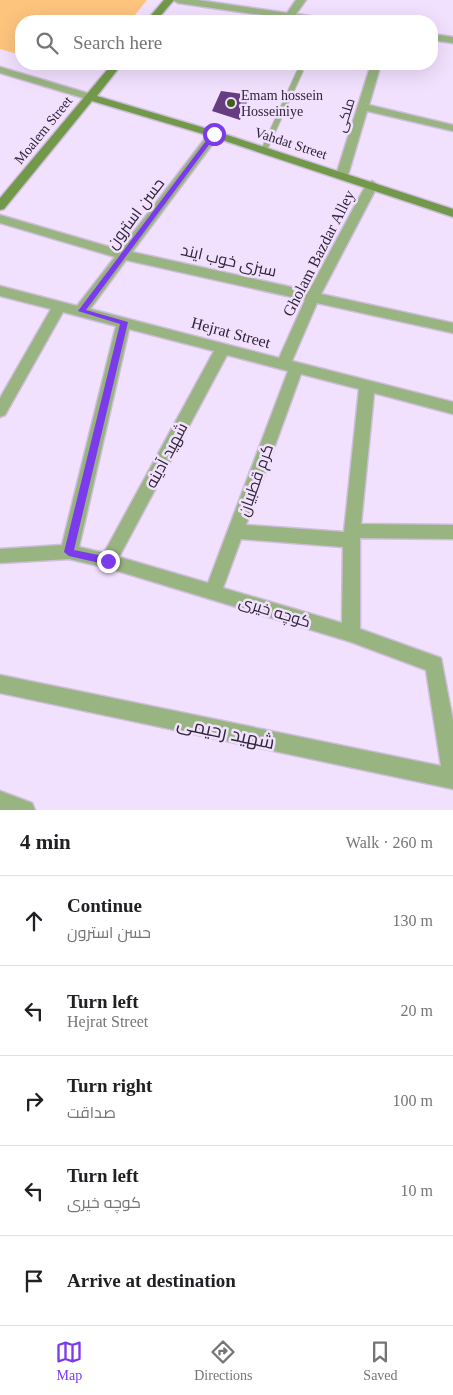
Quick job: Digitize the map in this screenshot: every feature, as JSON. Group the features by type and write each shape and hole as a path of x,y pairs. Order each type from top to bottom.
{"main road":[{"path":"156,15 169,0"},
{"name":"Moalem Street","path":"0,206 112,70"},
{"name":"Vahdat Street","path":"90,97 214,134 453,213"}],"street":[{"path":"178,0 283,15"},
{"path":"291,15 301,0"},
{"path":"438,38 453,40"},
{"path":"0,70 90,97"},
{"name":"ملکی","path":"342,175 374,70"},
{"path":"363,107 453,128"},
{"name":"حسن استرون","path":"81,311 214,134"},
{"name":"Gholam Bazdar Alley","path":"290,366 313,297 372,185"},
{"name":"سبزی خوب ایند","path":"0,219 124,255 453,328"},
{"name":"Hejrat Street","path":"0,291 453,408"},
{"path":"0,411 59,306"},
{"path":"69,552 124,322"},
{"name":"شهید آدینه","path":"108,561 224,348"},
{"name":"کرم قطبیان","path":"213,592 236,531 290,366"},
{"path":"351,634 352,535 368,386"},
{"path":"236,531 352,535 453,532"},
{"name":"کوچه خیری","path":"0,556 69,552 108,561 351,634 434,664 453,779"},
{"name":"شهید رحیمی","path":"0,684 453,779"},
{"path":"0,800 26,810"}],"lane":[{"path":"264,150 300,71"}],"shaded area":[{"path":"0,0 147,0 135,15 15,15 15,53 0,49"}],"building":[{"name":"Emam hossein Hosseiniye","path":"221,91 250,95 240,120 212,111"}],"place":[{"name":"Emam hossein Hosseiniye","path":"231,103"}],"route":[{"path":"108,561 69,552 124,322 81,311 214,134"}]}
